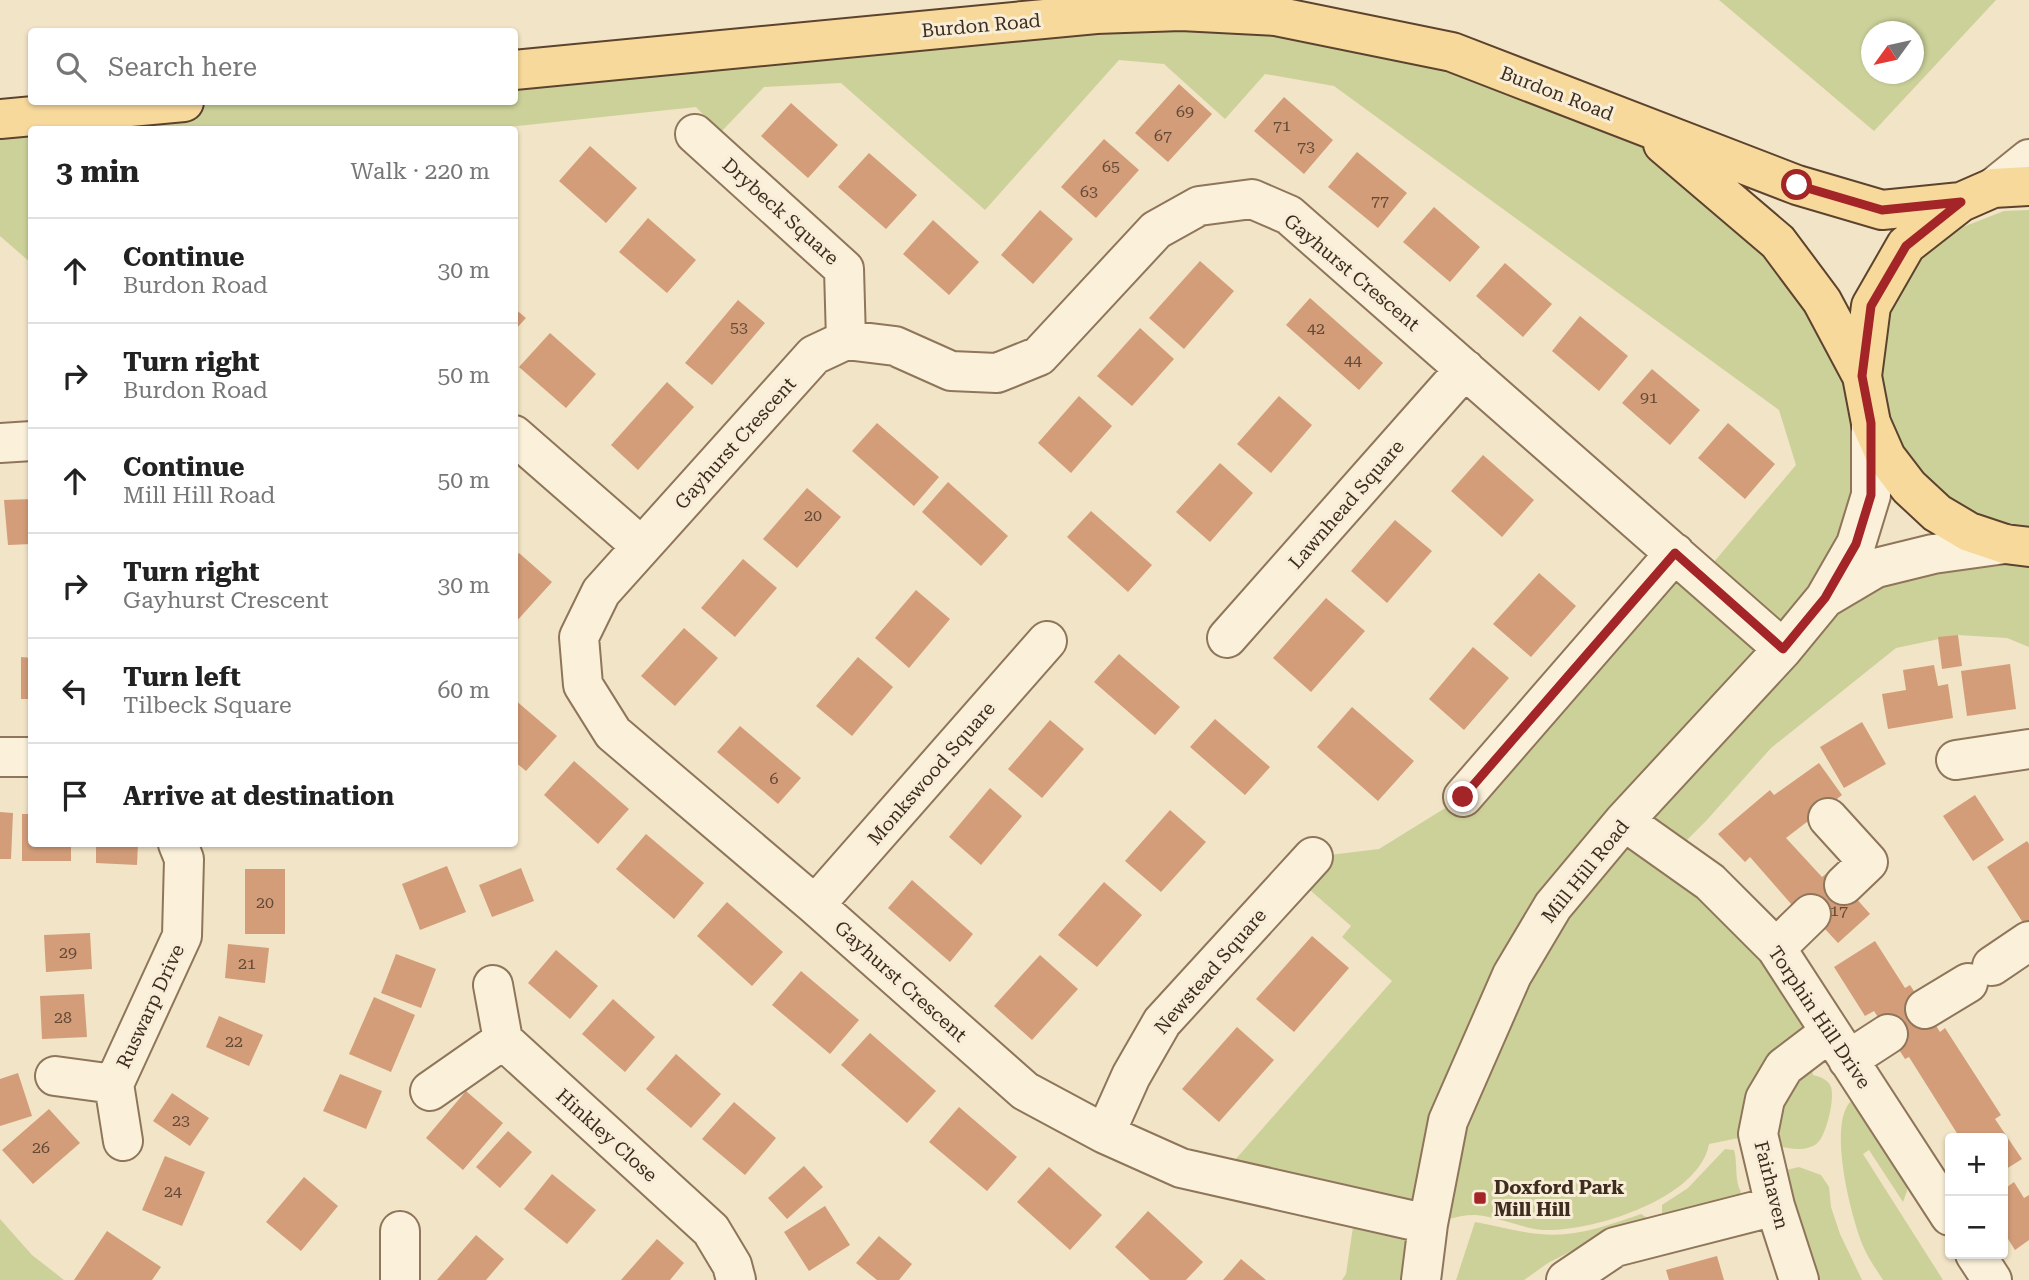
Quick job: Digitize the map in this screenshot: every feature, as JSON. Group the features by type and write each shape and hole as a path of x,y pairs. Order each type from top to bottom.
{"main road":[{"name":"Burdon Road","path":"518,70 1096,14 1181,11 1275,16 1452,52 1797,185 1882,210 1994,192"},
{"path":"0,119 152,105"},
{"name":"Burdon Road","path":"1642,126 1778,242 1822,301 1862,376 1871,423 1886,457 1909,487 1937,513 1969,532 2017,546"},
{"name":"Burdon Road","path":"1862,376 1871,306 1906,246 1994,192"}],"street":[{"name":"Drybeck Square","path":"695,135 844,269 846,340"},
{"path":"1994,192 2029,159"},
{"name":"Gayhurst Crescent","path":"1428,1224 1181,1168 1105,1134 1025,1091 815,905 613,733 583,685 579,637 601,592 814,355 846,340 895,346 951,371 997,373 1039,356 1156,230 1199,206 1252,200 1289,215 1783,649"},
{"name":"Lawnhead Square","path":"1227,638 1465,369"},
{"name":"Mill Hill Road","path":"1421,1280 1428,1224 1448,1121 1512,975 1553,906 1625,821 1783,649 1825,598 1856,544 1871,495 1871,423"},
{"path":"518,438 641,546"},
{"path":"0,443 28,441"},
{"name":"Mill Hill Road","path":"1825,598 1876,568 1933,554 2017,546"},
{"path":"1463,797 1675,553"},
{"name":"Monkswood Square","path":"815,905 1047,641"},
{"path":"1956,760 2029,749"},
{"path":"0,757 28,757"},
{"path":"1828,818 1867,862 1844,885"},
{"name":"Torphin Hill Drive","path":"1625,821 1710,882 1776,948 1945,1208"},
{"name":"Ruswarp Drive","path":"122,1141 114,1084 182,936 184,859 179,847"},
{"name":"Newstead Square","path":"1105,1134 1131,1076 1162,1022 1312,857"},
{"path":"1776,948 1811,914"},
{"path":"1926,1009 2029,942"},
{"path":"430,1091 503,1040 493,985"},
{"name":"Fairhaven","path":"1799,1280 1776,1206 1758,1134 1765,1099 1784,1067 1839,1046 1888,1034"},
{"name":"Hinkley Close","path":"503,1040 711,1230 732,1265 736,1280"},
{"name":"Ruswarp Drive","path":"55,1076 114,1084"},
{"path":"1566,1280 1615,1247 1776,1206"},
{"path":"400,1231 400,1280"},
{"path":"1978,1259 1992,1280"}],"green space":[{"path":"1719,0 1996,0 1924,77 1924,21 1861,21 1861,84 1918,84 1874,131"},
{"path":"1275,16 1642,126 1778,242 1871,423 1826,597 2029,547 2029,647 2007,638 1958,635 1896,648 1771,748 1672,855 1830,1032 1758,1134 1709,1144 1701,1164 1686,1181 1665,1196 1614,1218 1588,1225 1543,1230 1476,1215 1429,1224 1421,1280 1342,1280 1346,1274 1356,1207 1220,1177 1392,981 1342,937 1351,926 1294,876 1313,857 1379,849 1463,797 1675,553 1702,576 1796,465 1779,410 1334,86 1265,74 1225,119 1164,64 1119,60 985,210 841,83 764,87 720,133 696,107 518,126 28,126 28,260 0,236 0,119 152,105 518,105 518,70"},
{"path":"2029,210 2029,529 1991,524 1943,501 1906,463 1882,415 1876,362 1887,310 1914,264 1955,230 2004,211"},
{"path":"1811,1066 1813,1075 1826,1080 1831,1087 1831,1109 1823,1135 1815,1145 1806,1148 1777,1146 1777,1117 1787,1086"},
{"path":"1850,1102 1856,1104 1906,1180 1907,1191 1903,1202 1869,1150 1863,1154 1943,1280 1883,1280 1867,1255 1853,1215 1841,1151 1844,1114"},
{"path":"1725,1149 1734,1150 1741,1192 1737,1199 1669,1219 1662,1213 1662,1205 1688,1188"},
{"path":"1799,1167 1821,1175 1829,1187 1831,1207 1840,1234 1862,1280 1818,1280 1782,1171"},
{"path":"1641,1214 1654,1222 1593,1240 1548,1263 1524,1280 1456,1280 1475,1222 1553,1235 1592,1230"},
{"path":"0,1219 32,1255 64,1280 0,1280"}],"building":[{"path":"1179,84 1212,114 1168,162 1135,133"},
{"path":"1284,97 1333,140 1304,174 1254,131"},
{"path":"791,103 838,145 808,178 761,136"},
{"path":"1104,139 1139,170 1096,218 1061,187"},
{"path":"590,146 637,188 606,223 559,181"},
{"path":"1357,152 1407,193 1378,228 1328,187"},
{"path":"869,153 917,195 886,229 838,187"},
{"path":"1434,207 1480,247 1450,282 1403,242"},
{"path":"1040,210 1073,239 1033,284 1001,255"},
{"path":"648,218 696,260 667,293 619,252"},
{"path":"933,220 979,262 949,295 903,254"},
{"path":"1200,261 1234,291 1184,349 1149,318"},
{"path":"1505,263 1552,304 1523,337 1476,296"},
{"path":"1310,298 1383,363 1359,390 1286,325"},
{"path":"738,300 765,323 712,385 685,363"},
{"path":"518,311 526,318 518,327"},
{"path":"1580,316 1628,356 1599,391 1552,351"},
{"path":"1140,328 1174,359 1132,406 1097,376"},
{"path":"550,333 596,374 566,408 519,367"},
{"path":"1652,369 1700,410 1670,445 1622,403"},
{"path":"667,382 694,407 638,470 611,445"},
{"path":"1079,396 1112,426 1071,473 1038,443"},
{"path":"1279,396 1312,425 1271,473 1237,444"},
{"path":"877,423 939,477 914,506 852,451"},
{"path":"1728,423 1775,464 1745,499 1698,458"},
{"path":"1483,455 1534,500 1502,537 1451,491"},
{"path":"1220,463 1253,493 1210,542 1176,512"},
{"path":"948,482 1008,536 981,566 922,512"},
{"path":"807,488 841,517 797,568 763,539"},
{"path":"28,499 28,544 8,545 4,500"},
{"path":"1091,511 1152,565 1128,592 1067,537"},
{"path":"1395,520 1432,551 1387,603 1351,571"},
{"path":"518,554 552,582 518,620"},
{"path":"743,559 777,588 735,637 701,608"},
{"path":"1539,573 1576,606 1531,657 1493,624"},
{"path":"916,590 950,619 909,668 875,638"},
{"path":"1326,598 1365,631 1311,692 1273,658"},
{"path":"684,628 718,658 675,706 641,676"},
{"path":"1958,635 1962,666 1942,669 1938,637"},
{"path":"1473,647 1509,678 1464,730 1429,699"},
{"path":"1119,654 1180,707 1155,735 1094,682"},
{"path":"21,657 28,658 28,699 21,699"},
{"path":"858,657 893,687 852,736 816,706"},
{"path":"2010,664 2016,709 1967,716 1961,671"},
{"path":"1934,665 1938,686 1948,684 1953,718 1888,729 1882,694 1906,690 1903,670"},
{"path":"518,702 557,736 526,771 518,764"},
{"path":"1352,707 1414,761 1378,801 1317,747"},
{"path":"1215,719 1270,767 1245,795 1190,747"},
{"path":"1050,720 1084,749 1042,798 1008,769"},
{"path":"1862,722 1886,764 1844,788 1820,747"},
{"path":"740,726 801,778 778,804 717,752"},
{"path":"574,761 629,809 598,844 544,795"},
{"path":"1819,763 1842,795 1786,838 1822,877 1831,870 1870,914 1838,943 1799,901 1792,905 1750,857 1745,862 1718,834 1770,790 1774,795"},
{"path":"990,788 1022,816 981,865 949,837"},
{"path":"1975,795 2004,840 1973,861 1943,816"},
{"path":"1170,810 1206,842 1161,892 1125,861"},
{"path":"0,812 13,813 11,859 0,859"},
{"path":"22,814 28,814 28,847 71,847 71,861 22,861"},
{"path":"646,834 704,883 674,919 616,869"},
{"path":"2027,841 2029,844 2029,932 1987,867"},
{"path":"96,847 138,847 137,865 96,863"},
{"path":"447,866 466,912 420,930 402,884"},
{"path":"521,868 534,901 492,917 479,885"},
{"path":"245,869 285,869 285,934 245,934"},
{"path":"912,880 973,934 950,962 888,908"},
{"path":"1104,882 1142,915 1097,967 1058,935"},
{"path":"727,902 783,952 752,986 697,936"},
{"path":"90,933 92,969 46,972 44,935"},
{"path":"1312,936 1349,968 1294,1032 1256,999"},
{"path":"1875,941 1905,988 1910,985 1940,1032 1945,1028 2001,1115 1995,1119 2004,1133 1957,1133 1909,1057 1905,1059 1874,1011 1865,1016 1834,967"},
{"path":"228,944 269,948 265,983 225,978"},
{"path":"556,950 598,986 570,1019 528,983"},
{"path":"396,954 436,969 421,1008 381,993"},
{"path":"1040,955 1078,989 1032,1040 994,1006"},
{"path":"801,971 859,1020 830,1054 772,1005"},
{"path":"84,994 87,1037 42,1039 40,996"},
{"path":"374,997 415,1015 391,1072 349,1054"},
{"path":"613,999 655,1037 625,1072 582,1034"},
{"path":"219,1016 263,1035 249,1066 206,1047"},
{"path":"1237,1027 1274,1060 1219,1122 1182,1089"},
{"path":"870,1033 936,1091 907,1123 841,1065"},
{"path":"676,1054 721,1094 691,1128 646,1089"},
{"path":"18,1073 32,1116 0,1126 0,1079"},
{"path":"340,1074 382,1091 366,1129 323,1111"},
{"path":"466,1091 503,1123 463,1170 426,1138"},
{"path":"172,1093 209,1118 190,1146 153,1121"},
{"path":"734,1102 776,1138 745,1175 702,1139"},
{"path":"959,1107 1017,1157 987,1191 929,1142"},
{"path":"49,1109 80,1143 33,1184 2,1150"},
{"path":"508,1131 532,1152 500,1188 476,1167"},
{"path":"2008,1138 2022,1159 2008,1168"},
{"path":"165,1156 205,1172 182,1226 142,1210"},
{"path":"804,1166 823,1187 787,1219 768,1198"},
{"path":"1049,1167 1102,1215 1070,1250 1017,1202"},
{"path":"552,1174 596,1210 567,1244 524,1209"},
{"path":"304,1177 338,1206 301,1251 266,1222"},
{"path":"2014,1182 2024,1198 2029,1195 2029,1240 2015,1250 2008,1239 2008,1186"},
{"path":"825,1206 850,1245 809,1271 784,1232"},
{"path":"1148,1211 1203,1262 1186,1280 1150,1280 1115,1247"},
{"path":"107,1231 161,1267 152,1280 74,1280"},
{"path":"476,1235 504,1259 486,1280 437,1280"},
{"path":"879,1236 912,1264 899,1280 877,1280 856,1263"},
{"path":"657,1239 684,1263 670,1280 621,1280"},
{"path":"1717,1256 1724,1280 1669,1280 1666,1270"},
{"path":"1241,1259 1266,1280 1223,1280"}],"place":[{"name":"Doxford Park Mill Hill","path":"1480,1198"}],"route":[{"path":"1463,797 1675,553 1783,649 1825,598 1856,544 1871,495 1871,423 1862,376 1871,306 1906,246 1961,202 1882,210 1797,185"}]}
